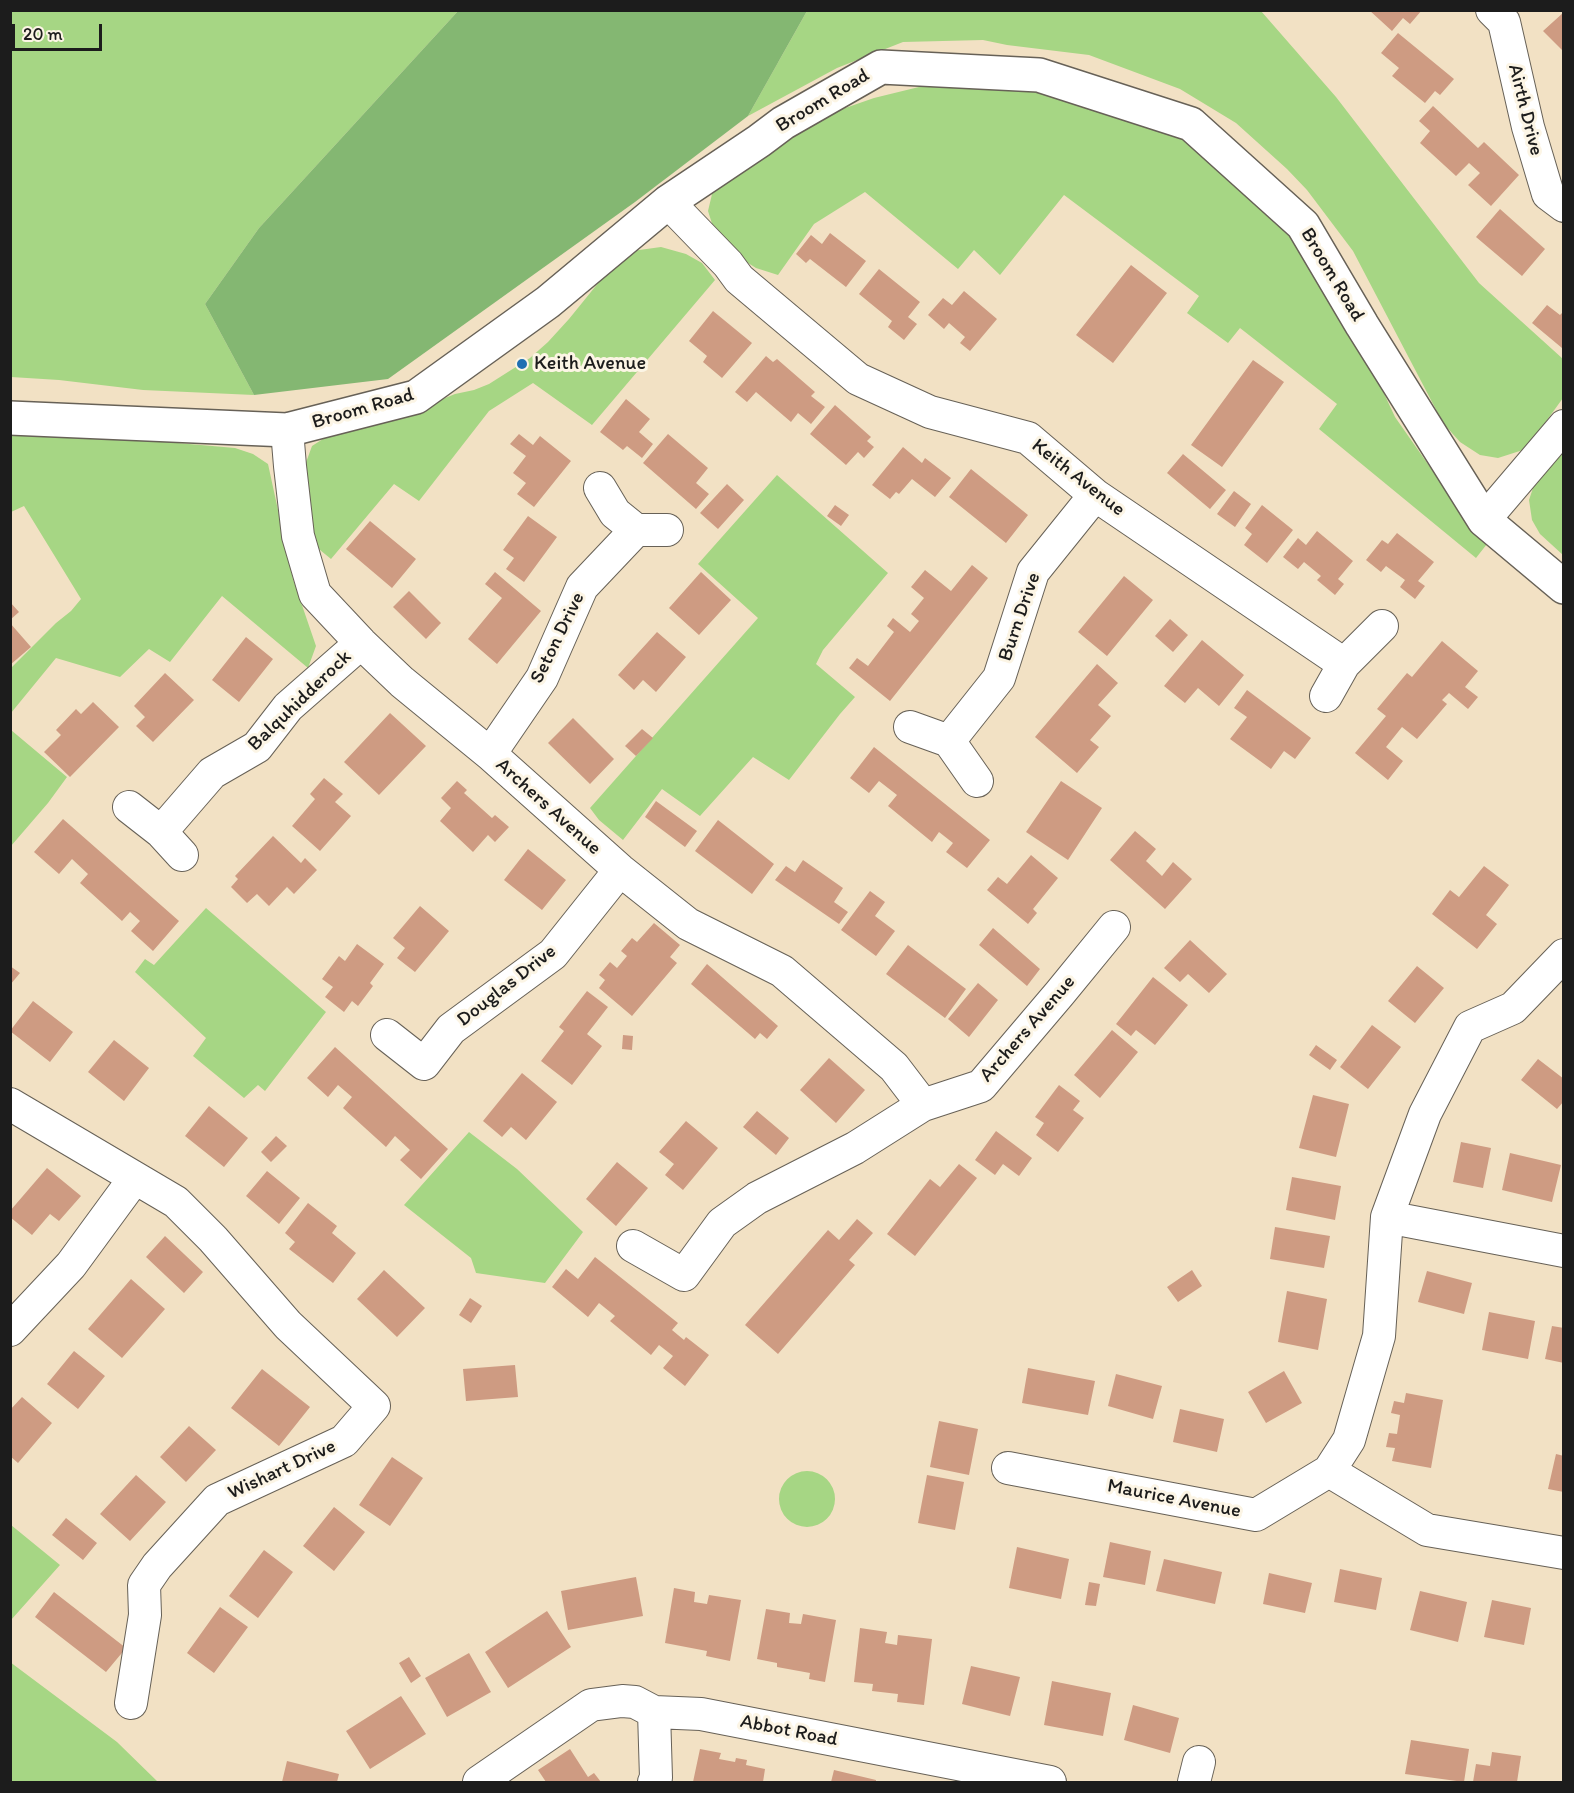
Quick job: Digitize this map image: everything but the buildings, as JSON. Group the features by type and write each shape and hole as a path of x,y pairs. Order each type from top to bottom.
{"street":[{"name":"Airth Drive","path":"1492,10 1504,22 1528,126 1548,194 1563,206"},
{"name":"Broom Road","path":"10,418 287,430 416,396 548,302 668,202 783,123 881,67 1039,75 1191,124 1303,225 1362,325 1484,520 1563,587"},
{"name":"Keith Avenue","path":"668,202 729,264 739,279 858,379 930,412 1028,438 1095,495 1344,664"},
{"path":"1484,520 1563,426"},
{"name":"Archers Avenue","path":"287,430 298,536 315,594 361,643 402,682 490,754 620,870 688,924 782,971 894,1067 923,1105"},
{"path":"600,488 615,513 636,530 667,530"},
{"name":"Burn Drive","path":"949,741 999,678 1033,572 1095,495"},
{"name":"Seton Drive","path":"490,754 542,678 582,587 636,530"},
{"path":"1326,696 1344,664 1382,626"},
{"name":"Balquhidderock","path":"161,832 212,773 257,747 288,706 361,643"},
{"path":"910,727 949,741 977,781"},
{"path":"129,807 161,832 182,855"},
{"name":"Douglas Drive","path":"387,1035 424,1064 451,1029 553,954 620,870"},
{"name":"Archers Avenue","path":"633,1246 684,1275 722,1224 757,1198 855,1148 923,1105 981,1086 1114,927"},
{"name":"Maurice Avenue","path":"1008,1468 1256,1515 1329,1471 1349,1440 1379,1336 1387,1216 1425,1114 1470,1027 1513,1008 1563,956"},
{"name":"Wishart Drive","path":"10,1104 176,1202 213,1239 288,1325 374,1406 344,1441 217,1500 157,1566 144,1585 144,1616 131,1703"},
{"path":"10,1330 71,1265 134,1179"},
{"path":"1387,1216 1563,1251"},
{"path":"1329,1471 1427,1530 1563,1553"},
{"name":"Abbot Road","path":"479,1782 591,1705 622,1701 635,1702 654,1712 702,1714 920,1770 1050,1782"},
{"path":"654,1712 656,1778 654,1782"}],"green space":[{"path":"10,11 458,11 259,228 205,304 254,395 143,390 11,377"},
{"path":"458,11 807,11 748,116 635,202 388,379 254,395 205,304 259,228"},
{"path":"807,11 1261,11 1336,97 1479,283 1563,359 1563,398 1526,449 1498,458 1480,455 1460,442 1443,423 1353,251 1307,190 1287,169 1236,123 1180,89 1089,55 983,40 903,42 837,68 748,116"},
{"path":"1002,80 1102,101 1209,151 1290,229 1360,342 1395,417 1460,510 1487,544 1476,558 1319,429 1337,404 1240,328 1228,343 1187,313 1199,296 1064,195 1000,275 974,250 958,269 865,192 814,224 778,275 756,268 737,256 715,233 708,211 713,190 808,121 874,98 923,86"},
{"path":"661,247 686,254 702,263 715,280 592,425 533,383 489,411 419,501 394,484 331,559 314,545 304,468 312,446 326,437 386,416 406,414 455,394 489,384 530,358 548,342 599,282 632,251"},
{"path":"11,431 235,448 253,454 268,464 293,579 316,646 308,668 222,596 170,662 149,649 120,677 56,658 11,713 11,668 81,599 24,506 11,512"},
{"path":"1563,446 1563,555 1540,534 1532,520 1529,500 1535,482"},
{"path":"777,475 888,573 823,650 816,664 855,697 789,780 753,757 700,816 662,789 623,840 599,820 590,808 758,618 698,564"},
{"path":"11,730 67,777 11,846"},
{"path":"206,908 326,1012 265,1091 258,1085 244,1098 193,1056 206,1038 135,972 145,959 154,965"},
{"path":"469,1132 517,1169 583,1232 545,1283 476,1273 471,1258 404,1205"},
{"path":"807,1471 818,1473 827,1479 833,1488 835,1499 833,1510 827,1519 818,1525 807,1527 796,1525 787,1519 781,1510 779,1499 781,1488 787,1479 796,1473"},
{"path":"11,1525 60,1565 10,1620"},
{"path":"10,1662 117,1742 158,1782 11,1782"}],"place":[{"name":"Keith Avenue","path":"522,364"}]}
